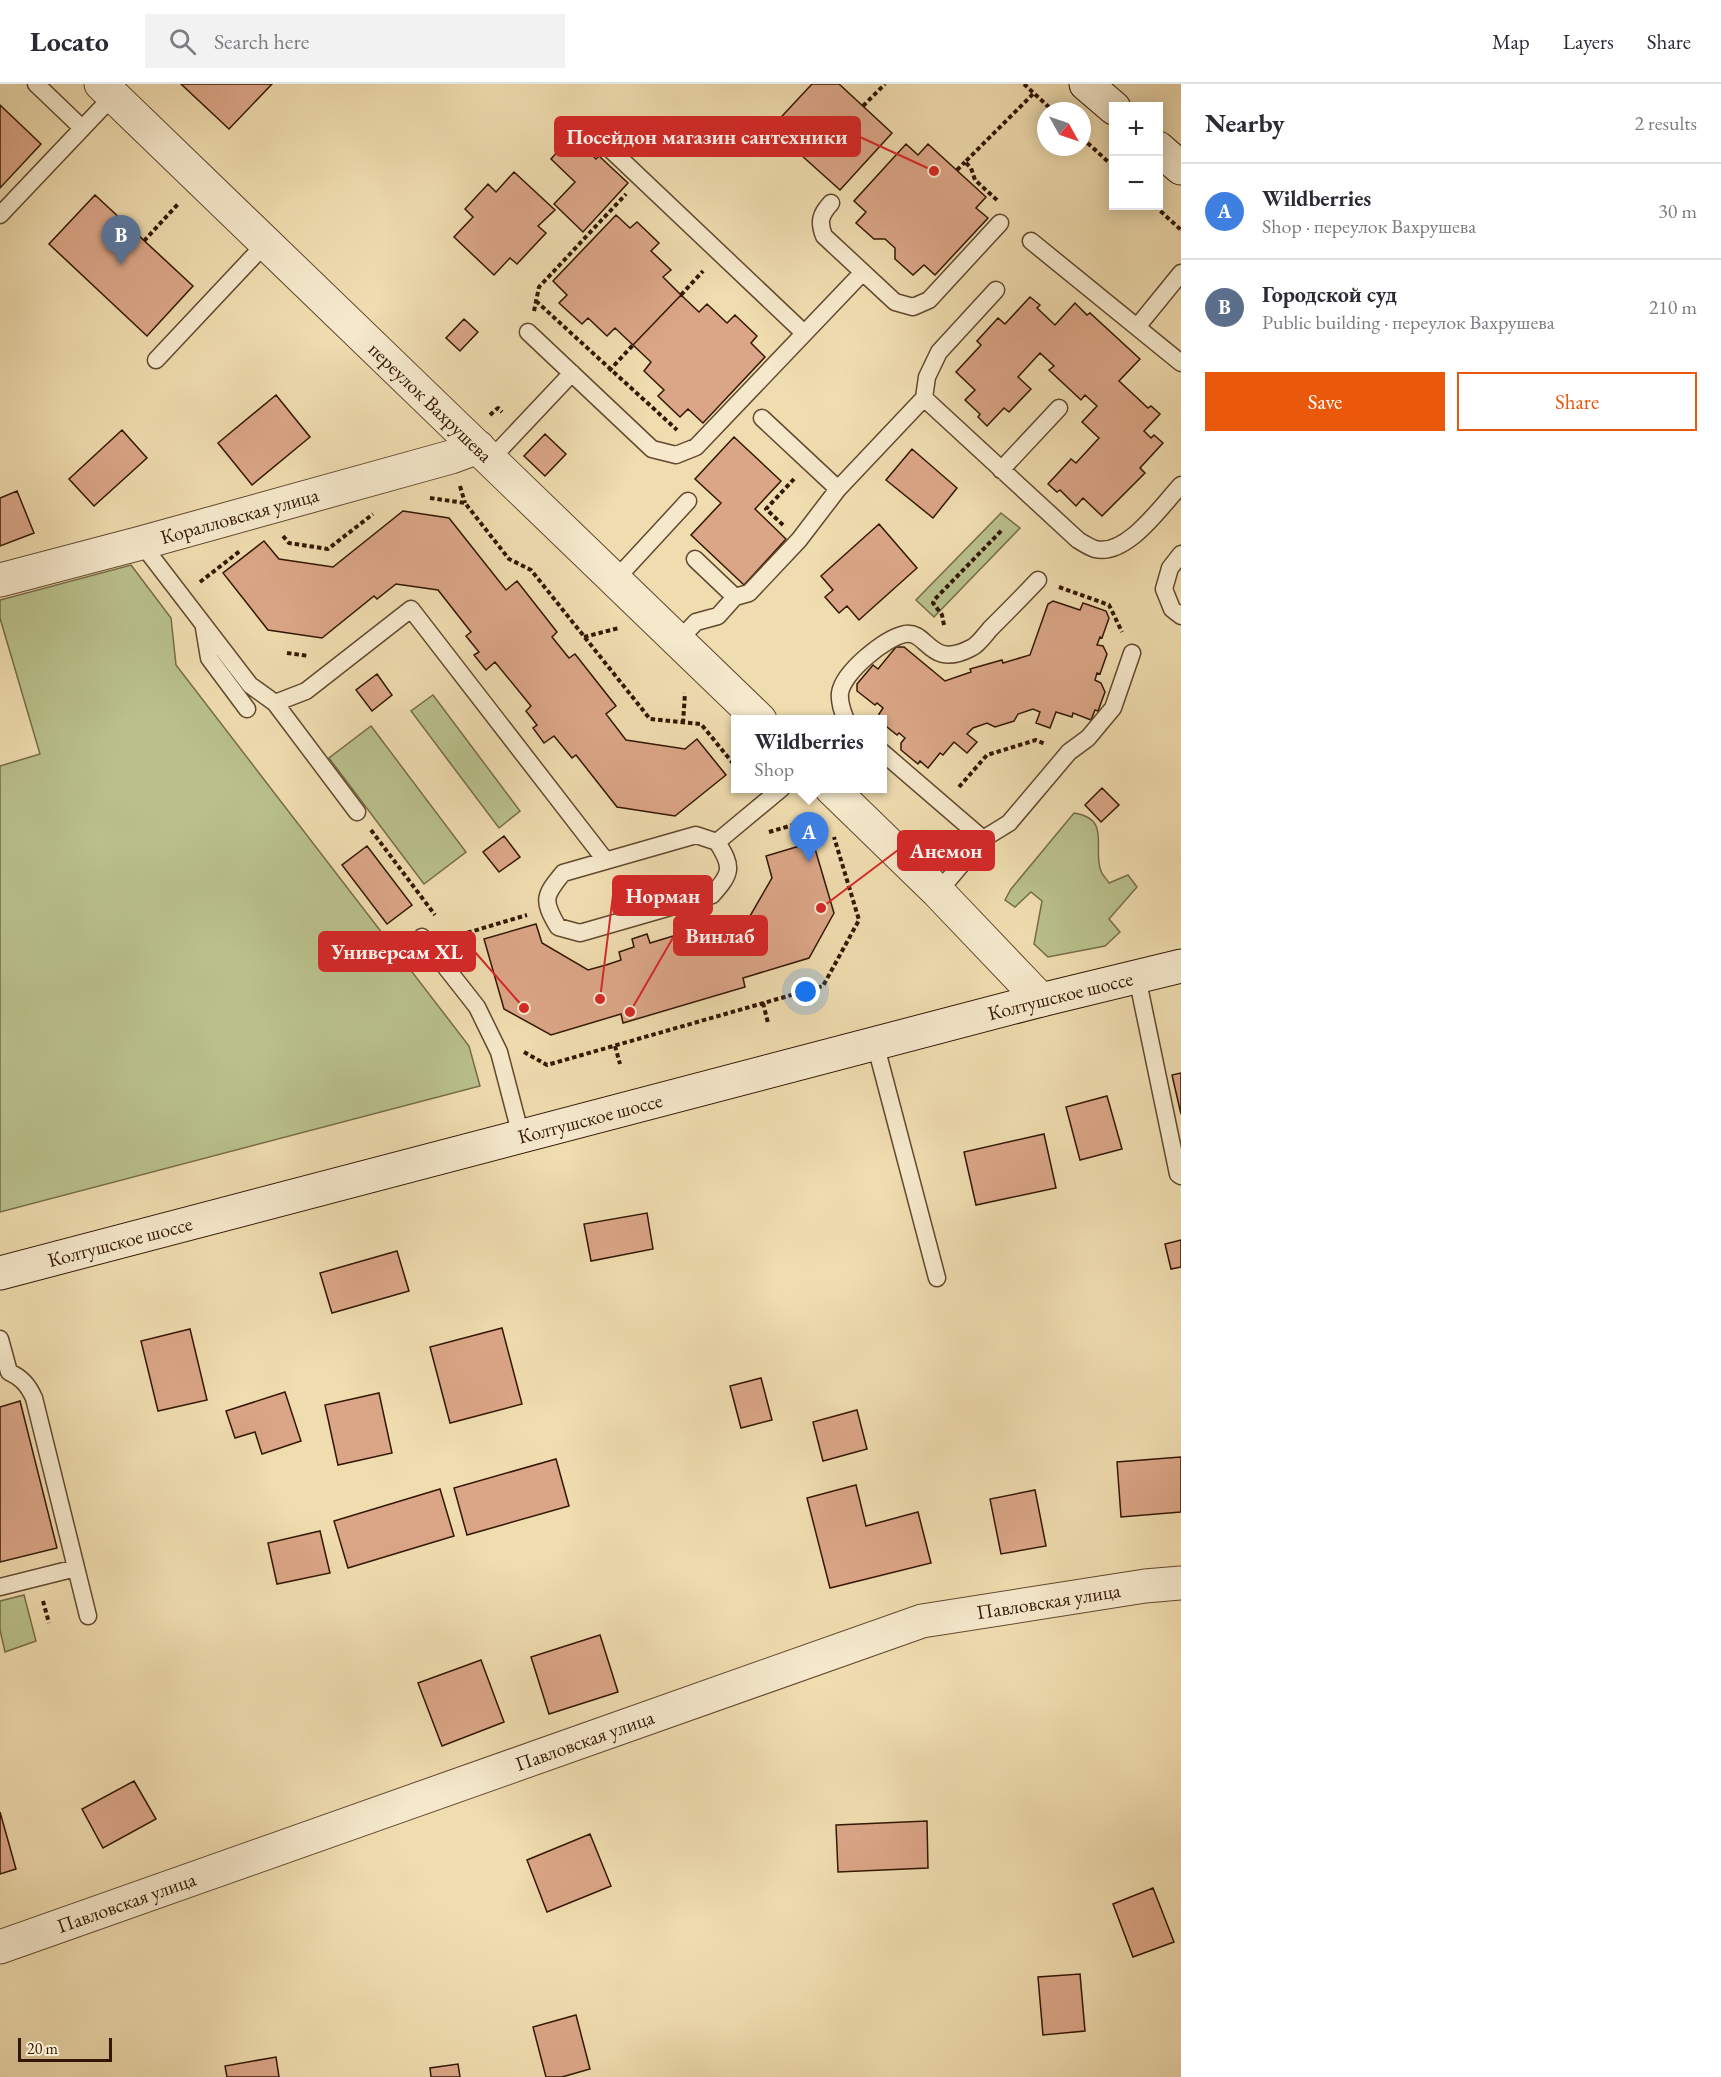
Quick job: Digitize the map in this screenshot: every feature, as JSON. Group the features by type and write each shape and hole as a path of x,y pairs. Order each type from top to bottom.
{"street":[{"path":"1086,84 1109,104"},
{"name":"переулок Вахрушева","path":"107,90 755,715"},
{"path":"1163,152 1181,168"},
{"name":"Коралловская улица","path":"0,580 451,457 484,454"},
{"path":"835,793 938,892 1041,1000"},
{"name":"Колтушское шоссе","path":"0,1273 875,1043 1181,966"},
{"name":"Павловская улица","path":"0,1947 922,1621 1145,1586 1181,1583"}],"lane":[{"path":"36,84 82,128"},
{"path":"0,215 82,128 107,90"},
{"path":"591,131 804,333"},
{"path":"831,202 823,212 819,224 824,236 895,302 913,307 929,300 1000,223"},
{"path":"1031,241 1181,363"},
{"path":"156,360 266,243"},
{"path":"528,332 652,449 676,455 696,447 863,272"},
{"path":"1137,327 1181,273"},
{"path":"678,641 696,622 718,616 735,597 749,593 799,540 838,489 924,398 927,377 939,351 996,290"},
{"path":"484,454 572,373"},
{"path":"924,398 1078,540 1096,549 1115,548 1132,538 1181,484"},
{"path":"1001,470 1059,408"},
{"path":"762,418 838,489"},
{"path":"615,580 688,501"},
{"path":"141,543 250,685 275,703 357,812"},
{"path":"1181,554 1170,568 1164,589 1172,609 1181,616"},
{"path":"695,559 735,597"},
{"path":"844,715 840,694 844,680 875,649 906,634 917,636 937,653 948,655 972,648 1038,580"},
{"path":"275,703 306,691 411,609 606,861"},
{"path":"203,624 209,658 247,709"},
{"path":"938,892 983,839 1009,823 1068,752 1088,738 1113,708 1132,653"},
{"path":"887,756 983,839"},
{"path":"717,842 777,793"},
{"path":"696,835 717,842 728,859 727,879 712,895 579,933 558,927 548,909 549,890 563,873 606,861 696,835"},
{"path":"422,937 477,1007 499,1052 521,1136"},
{"path":"1137,976 1178,1174 1181,1176"},
{"path":"875,1043 937,1278"},
{"path":"0,1339 4,1373 20,1377 29,1386 34,1398 88,1616"},
{"path":"0,1587 76,1568"}],"path":[{"path":"863,106 885,84"},
{"path":"1024,84 1044,102"},
{"path":"957,170 1034,93"},
{"path":"1091,146 1109,163"},
{"path":"965,162 971,168 975,180 1004,206 999,210 1000,223"},
{"path":"528,332 539,287 641,179"},
{"path":"144,241 181,201"},
{"path":"1159,210 1181,230"},
{"path":"681,295 720,253"},
{"path":"536,301 696,447"},
{"path":"591,390 633,345"},
{"path":"799,540 766,509 809,462"},
{"path":"422,497 465,503 509,559 531,570 650,719 701,724 731,762"},
{"path":"278,530 289,543 328,549 379,509"},
{"path":"942,615 935,608 933,603 935,598 1003,529"},
{"path":"182,596 245,547"},
{"path":"1038,580 1109,605 1132,653"},
{"path":"584,637 626,626"},
{"path":"287,653 309,656"},
{"path":"682,723 686,692"},
{"path":"944,806 987,755 1036,740 1068,752"},
{"path":"357,812 441,922"},
{"path":"490,1034 547,1065 823,986 859,920 834,836"},
{"path":"446,929 452,937 548,909"},
{"path":"763,1004 768,1023"},
{"path":"615,1046 620,1064"}],"green space":[{"path":"1001,513 1020,528 934,617 916,600"},
{"path":"131,565 171,618 176,665 469,1046 480,1086 0,1212 0,766 40,754 0,618 0,600"},
{"path":"433,695 520,811 499,828 411,711"},
{"path":"371,726 466,852 424,884 329,758"},
{"path":"1074,813 1086,816 1097,828 1099,862 1109,883 1128,875 1137,887 1109,919 1120,932 1105,946 1048,957 1034,944 1042,901 1031,892 1015,907 1005,900 1011,889"},
{"path":"24,1595 36,1641 5,1652 0,1630 0,1601"}],"building":[{"path":"181,84 272,84 229,129"},
{"path":"812,84 839,84 892,133 840,190 771,128"},
{"path":"0,105 41,144 0,188"},
{"path":"571,136 596,159 599,156 628,183 583,232 554,204 575,182 551,159"},
{"path":"906,144 918,155 928,144 986,197 976,208 988,218 935,275 924,265 913,275 895,259 895,248 885,239 874,239 856,223 866,212 854,201"},
{"path":"514,172 555,210 538,226 546,233 517,264 510,258 494,275 454,237 473,217 465,209 488,184 496,192"},
{"path":"95,195 193,286 147,336 49,244"},
{"path":"616,215 630,228 637,222 659,243 651,251 671,270 663,277 681,295 633,345 615,328 607,336 588,318 582,324 559,303 567,295 553,281"},
{"path":"681,295 699,312 707,304 727,323 735,315 757,336 751,343 765,357 703,423 688,409 680,417 658,396 664,390 644,371 651,362 633,345"},
{"path":"1030,297 1040,305 1037,308 1055,325 1075,303 1087,315 1090,313 1140,359 1119,381 1148,408 1151,406 1160,414 1144,431 1151,438 1154,435 1163,443 1140,468 1145,473 1102,516 1083,498 1076,506 1060,490 1057,492 1048,484 1071,459 1076,463 1099,438 1082,422 1097,406 1085,395 1081,400 1049,370 1054,366 1040,353 1018,377 1031,389 1009,412 1004,408 987,426 978,417 980,414 965,400 975,390 956,372 981,345 977,341 998,318 1005,324"},
{"path":"464,319 478,332 460,351 446,338"},
{"path":"276,395 310,437 252,485 218,443"},
{"path":"122,430 147,458 94,506 69,479"},
{"path":"545,434 566,454 545,476 524,456"},
{"path":"734,437 781,481 755,509 786,539 744,585 691,535 721,503 695,479"},
{"path":"912,449 957,488 933,518 886,480"},
{"path":"17,491 34,533 0,546 0,498"},
{"path":"403,511 449,518 506,590 517,581 557,632 552,637 569,658 575,654 616,706 606,714 626,740 685,749 697,739 726,775 675,816 617,807 576,755 572,758 554,736 544,743 533,728 537,725 526,711 531,706 495,662 486,670 474,655 479,652 466,636 471,632 438,590 396,584 377,599 374,596 322,638 268,630 223,573 264,541 279,559 333,567"},
{"path":"879,524 917,568 859,620 847,606 839,613 825,597 833,590 821,576"},
{"path":"1053,601 1080,610 1083,603 1106,611 1109,618 1097,645 1103,646 1107,654 1100,674 1097,673 1095,680 1101,683 1105,692 1098,711 1095,710 1091,720 1073,713 1072,717 1056,712 1050,728 1036,723 1040,712 1033,709 1018,714 1014,721 995,727 987,723 973,728 967,734 977,742 967,753 954,742 943,755 940,753 928,768 920,761 918,764 901,750 901,743 905,738 887,727 887,715 879,715 883,708 877,703 875,705 857,691 857,684 873,665 878,669 896,647 904,647 945,681 971,672 970,669 1030,655 1048,604"},
{"path":"377,674 392,695 372,711 356,690"},
{"path":"1102,788 1119,805 1101,822 1085,805"},
{"path":"504,836 520,857 499,872 483,852"},
{"path":"813,842 834,913 809,958 743,978 745,987 623,1023 621,1014 551,1035 504,1009 484,939 536,924 542,943 588,970 606,965 621,960 619,952 634,947 632,939 647,934 650,943 680,934 678,925 693,921 696,929 711,925 713,933 746,923 772,878 766,856"},
{"path":"367,846 412,905 387,924 342,865"},
{"path":"1181,1073 1181,1114 1172,1075"},
{"path":"1107,1096 1122,1149 1080,1160 1066,1107"},
{"path":"1044,1134 1056,1188 976,1205 964,1152"},
{"path":"647,1213 653,1249 591,1261 584,1224"},
{"path":"1181,1240 1181,1267 1171,1269 1165,1244"},
{"path":"397,1251 409,1291 332,1313 320,1273"},
{"path":"502,1328 522,1404 450,1423 430,1347"},
{"path":"190,1329 207,1400 158,1411 141,1341"},
{"path":"761,1378 772,1420 741,1428 730,1386"},
{"path":"285,1392 301,1441 262,1454 255,1432 235,1438 226,1411"},
{"path":"379,1393 392,1453 338,1465 325,1405"},
{"path":"20,1401 57,1548 0,1562 0,1407"},
{"path":"857,1410 867,1449 823,1461 813,1422"},
{"path":"1181,1457 1181,1512 1121,1517 1117,1462"},
{"path":"556,1459 569,1506 467,1535 454,1488"},
{"path":"856,1485 866,1526 918,1512 931,1563 830,1588 807,1498"},
{"path":"440,1489 454,1536 348,1568 334,1521"},
{"path":"1035,1490 1046,1546 1001,1554 990,1499"},
{"path":"320,1531 330,1573 277,1584 268,1543"},
{"path":"600,1635 618,1692 549,1714 531,1657"},
{"path":"481,1660 504,1722 442,1746 418,1683"},
{"path":"134,1781 156,1819 103,1848 82,1809"},
{"path":"0,1812 16,1869 0,1874"},
{"path":"927,1821 928,1868 838,1872 836,1825"},
{"path":"590,1834 611,1886 547,1912 527,1860"},
{"path":"1153,1888 1174,1942 1133,1957 1113,1904"},
{"path":"1080,1974 1085,2031 1043,2035 1038,1977"},
{"path":"576,2015 590,2069 562,2077 546,2077 533,2027"},
{"path":"276,2057 279,2077 227,2077 225,2066"},
{"path":"458,2064 460,2077 431,2077 430,2068"}],"place":[{"name":"Посейдон магазин сантехники","path":"934,171"},
{"name":"Городской суд","path":"121,265"},
{"name":"Wildberries","path":"809,862"},
{"name":"Анемон","path":"821,908"},
{"name":"Норман","path":"600,999"},
{"name":"Универсам XL","path":"524,1008"},
{"name":"Винлаб","path":"630,1012"}]}
